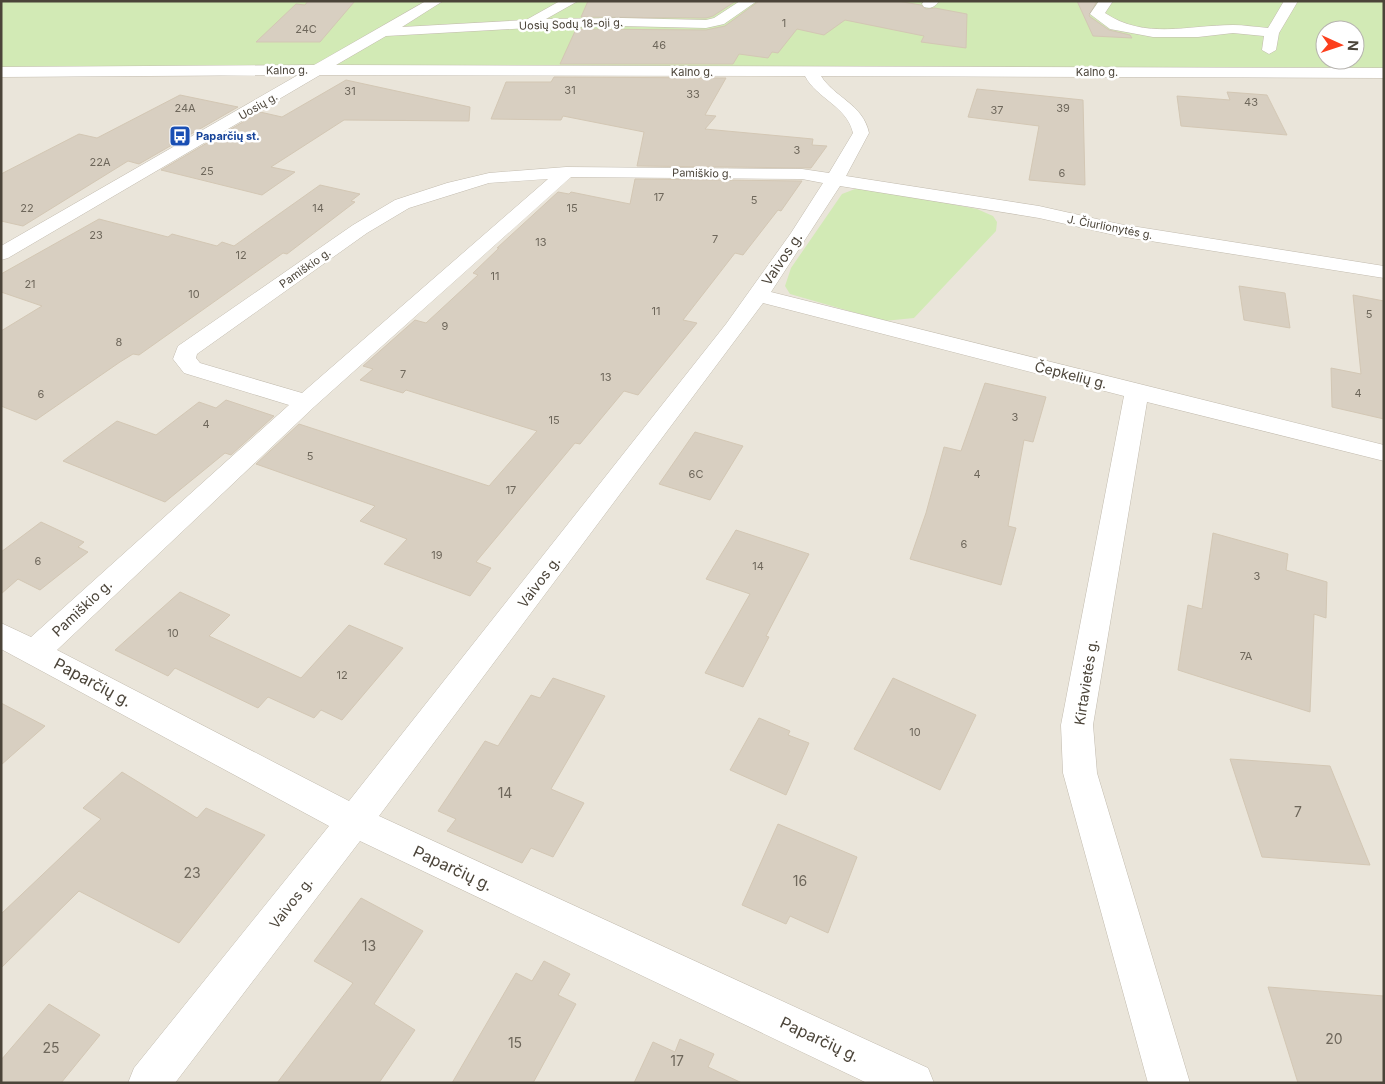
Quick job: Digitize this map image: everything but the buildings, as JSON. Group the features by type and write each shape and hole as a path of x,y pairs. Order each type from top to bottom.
{"street":[{"name":"Uosių g.","path":"1,254 321,70 436,1"},
{"path":"528,24 571,1"},
{"name":"Uosių Sodų 18-oji g.","path":"386,31 528,24 622,22 706,24 719,21 750,1"},
{"path":"1106,1 1097,14 1115,26 1169,34 1233,29 1272,33"},
{"path":"1260,72 1268,54 1272,33 1291,1"},
{"name":"Kalno g.","path":"1,72 321,70 812,73 1384,73"},
{"name":"Vaivos g.","path":"149,1083 356,822 758,295 837,178 861,133 857,119 849,109 818,83 812,73"},
{"name":"Pamiškio g.","path":"35,652 306,402 566,172"},
{"name":"Pamiškio g.","path":"306,402 192,368 184,359 186,351 360,229 402,204 453,187 490,178 566,172 802,174 837,178"},
{"name":"J. Čiurlionytės g.","path":"837,178 1039,212 1119,230 1384,272"},
{"name":"Čepkelių g.","path":"758,295 1384,453"},
{"name":"Kirtavietės g.","path":"1137,392 1077,725 1080,773 1169,1083"},
{"name":"Paparčių g.","path":"1,635 356,822 914,1083"}],"shaded area":[{"path":"1,68 1384,78 1384,1083 1,1083"}],"green space":[{"path":"1,1 1384,1 1384,73 1,68"},
{"path":"855,189 872,189 977,209 993,216 997,222 996,231 914,318 884,321 790,294 785,286 791,268 842,194"}],"place":[{"name":"Paparčių st.","path":"180,136"}]}
